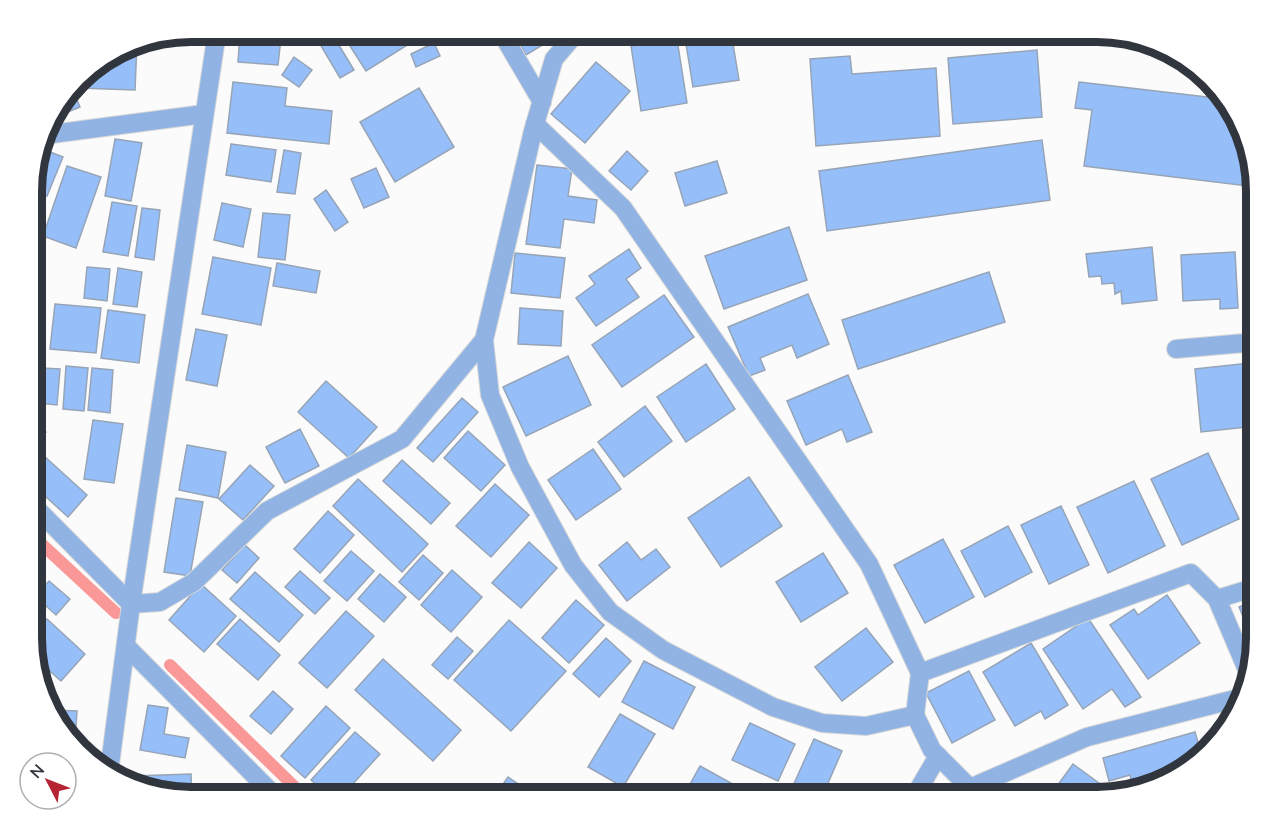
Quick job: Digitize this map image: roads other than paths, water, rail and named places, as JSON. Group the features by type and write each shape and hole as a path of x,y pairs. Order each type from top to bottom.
{"street":[{"path":"110,763 131,604 215,42"},
{"path":"507,42 542,102"},
{"path":"568,42 554,59 535,124 484,340 490,395 520,467 573,565 610,612 663,650 773,707 822,723 866,726 915,715"},
{"path":"53,134 204,114"},
{"path":"535,124 623,208 869,564 920,673 915,715 932,750 971,787"},
{"path":"42,514 131,604 160,602 194,582 267,511 402,439 484,340"},
{"path":"1176,349 1246,343"},
{"path":"920,673 1191,573 1217,599 1244,662"},
{"path":"1217,599 1246,590"},
{"path":"127,647 266,787"},
{"path":"989,787 1088,737 1233,700"},
{"path":"920,787 938,756"}],"waterway":[{"path":"42,544 116,613"},
{"path":"170,665 295,787"}]}
